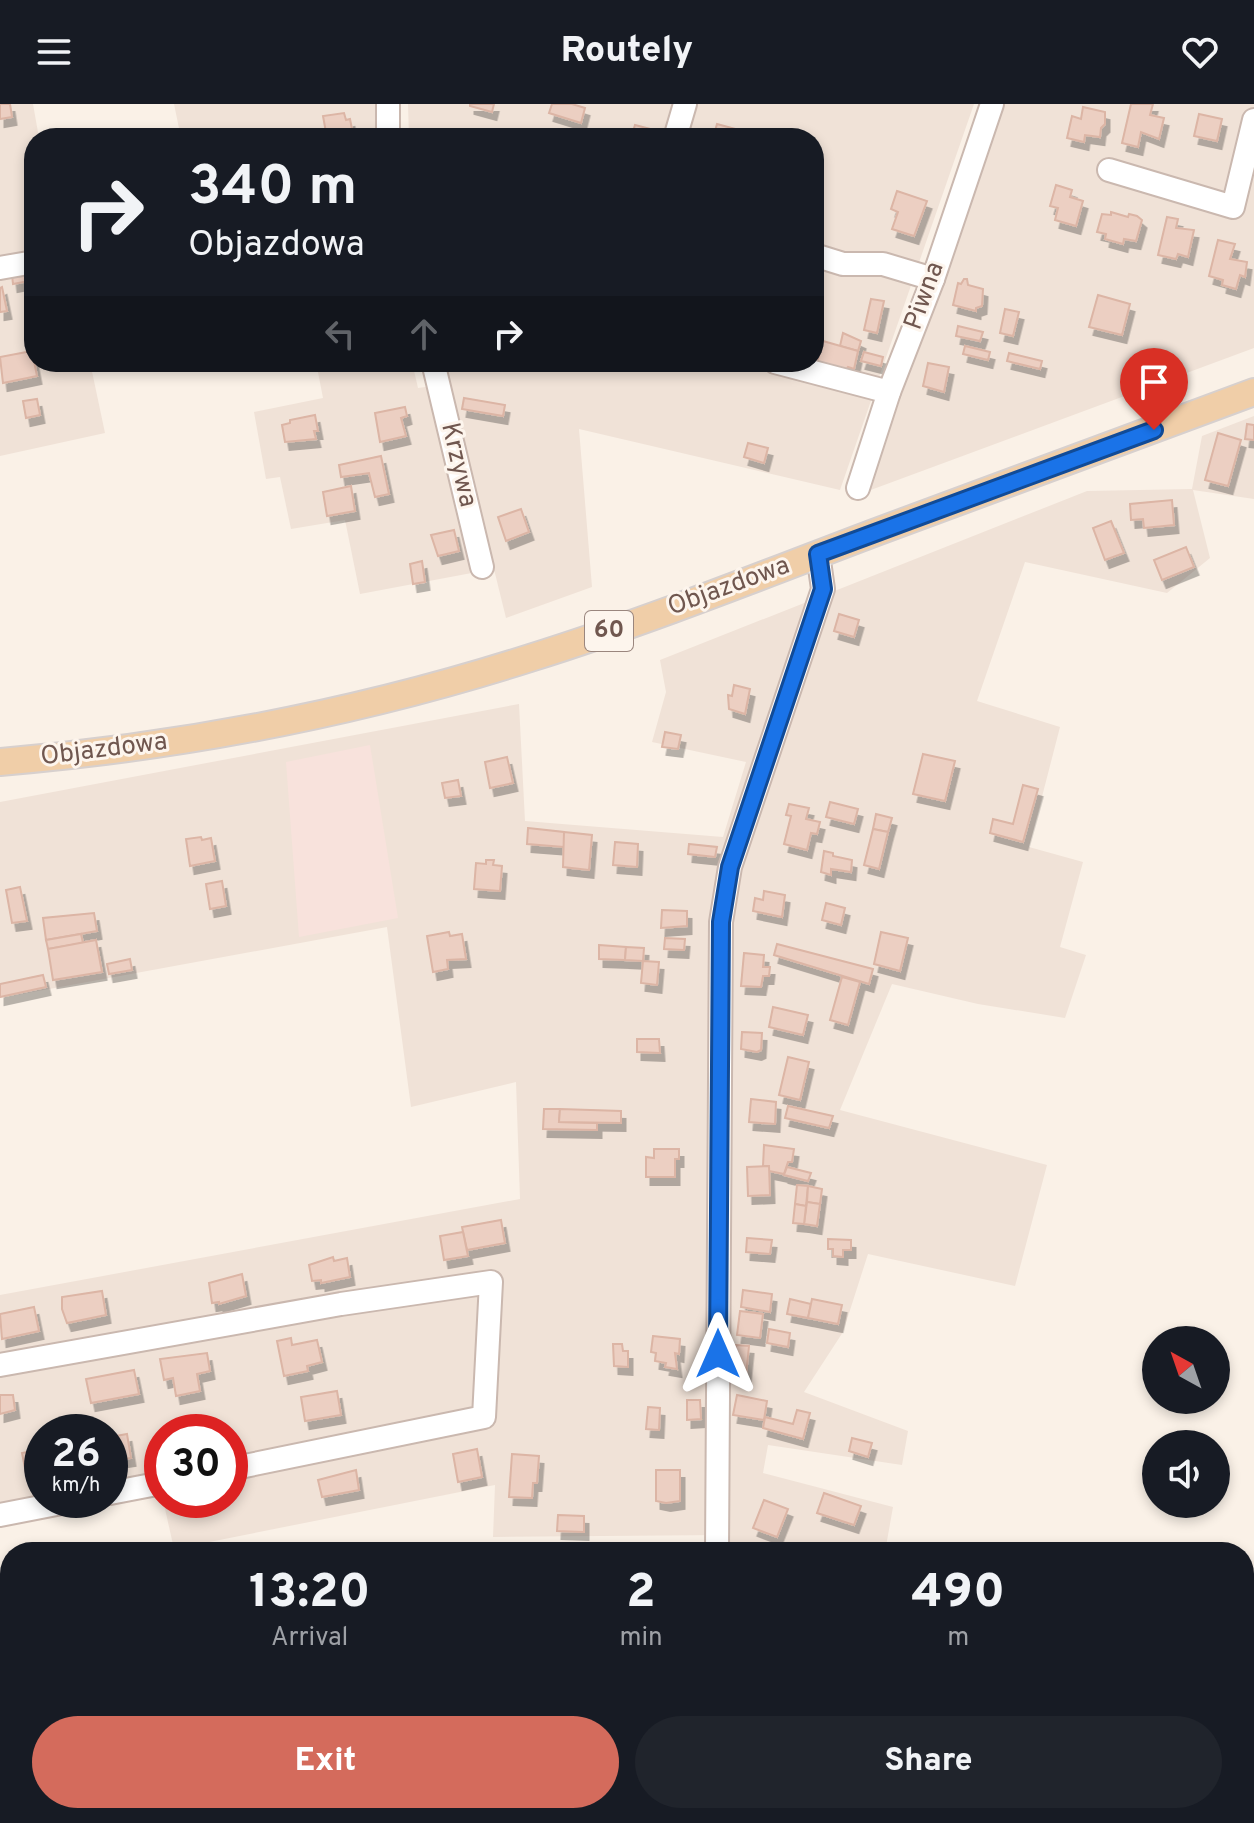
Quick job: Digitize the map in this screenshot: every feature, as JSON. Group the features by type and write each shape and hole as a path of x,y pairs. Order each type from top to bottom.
{"main road":[{"name":"Objazdowa","path":"0,762 177,741 322,714 500,667 589,639 1254,392"}],"street":[{"path":"388,104 388,128"},
{"path":"678,128 685,104"},
{"name":"Piwna","path":"858,488 992,104"},
{"path":"1109,170 1233,207 1254,120"},
{"path":"824,258 843,264 883,264 933,279"},
{"path":"0,268 24,264"},
{"name":"Krzywa","path":"435,372 482,567"},
{"path":"813,372 889,392"},
{"path":"717,1542 721,922 730,867 823,589 818,554"},
{"path":"0,1365 341,1304 491,1282 484,1417 248,1465"},
{"path":"0,1515 24,1510"}],"shaded area":[{"path":"0,104 33,104 37,128 24,128 24,372 92,372 105,433 0,456"},
{"path":"174,104 375,104 376,128 179,128"},
{"path":"408,104 974,104 840,490 579,429 592,587 506,618 445,372 824,372 824,128 409,128"},
{"path":"1003,104 1254,104 1254,348 868,491"},
{"path":"318,372 414,372 418,388 433,386 477,572 360,594 345,520 291,529 280,477 266,479 254,412 323,398"},
{"path":"1254,416 1254,499 1193,490 1210,558 1167,593 1025,562 977,701 1060,727 1029,847 1083,862 1060,947 1086,955 1065,1018 978,1004 892,984 840,1110 1047,1165 1015,1286 868,1254 843,1332 804,1392 908,1431 902,1465 768,1445 763,1473 893,1507 887,1542 726,1542 726,1535 493,1537 495,1485 209,1542 172,1542 167,1518 248,1518 248,1414 144,1414 144,1475 128,1478 128,1414 24,1414 24,1498 0,1503 0,1295 520,1199 516,1082 411,1107 387,927 0,998 0,802 519,704 525,821 723,837 746,762 652,742 666,692 660,660 1087,491 1192,489 1202,436"},
{"path":"370,745 398,918 299,937 286,762"}],"building":[{"path":"0,104 10,104 12,117 0,119"},
{"path":"470,104 494,104 492,112"},
{"path":"552,104 572,104 585,108 581,123 549,113"},
{"path":"1131,104 1153,104 1150,115 1164,118 1159,139 1141,132 1138,147 1122,143"},
{"path":"1083,107 1105,112 1100,137 1085,135 1084,142 1067,138 1072,116 1081,119"},
{"path":"344,113 346,120 350,119 352,128 325,128 323,116"},
{"path":"1199,114 1222,119 1217,141 1194,136"},
{"path":"1056,185 1072,190 1070,197 1083,201 1076,226 1055,220 1058,208 1050,206"},
{"path":"897,191 927,201 914,236 892,229 898,212 891,209"},
{"path":"1111,212 1137,216 1142,220 1136,241 1124,239 1123,244 1105,239 1106,234 1097,232 1102,214 1111,215"},
{"path":"1167,217 1178,219 1176,228 1194,230 1188,257 1178,254 1176,259 1158,255"},
{"path":"1218,240 1235,244 1230,259 1247,262 1245,277 1240,275 1236,289 1222,285 1223,280 1209,276"},
{"path":"24,273 24,282 13,284 12,275"},
{"path":"967,279 968,285 983,289 982,306 976,311 953,305 958,283 961,284"},
{"path":"0,288 7,311 0,312"},
{"path":"1098,295 1130,304 1122,335 1089,327"},
{"path":"871,299 884,301 877,333 864,330"},
{"path":"1005,309 1019,312 1013,336 1000,333"},
{"path":"958,326 983,332 980,341 956,336"},
{"path":"843,333 861,341 858,351 840,346"},
{"path":"824,341 858,351 854,369 848,367 845,371 824,365"},
{"path":"965,346 990,352 988,360 963,354"},
{"path":"24,352 24,372 36,372 37,376 3,383 0,357"},
{"path":"864,352 883,357 881,366 861,361"},
{"path":"1009,353 1042,361 1040,369 1007,361"},
{"path":"928,363 949,367 944,392 923,386"},
{"path":"464,398 505,405 503,416 462,409"},
{"path":"37,399 40,415 26,418 23,401"},
{"path":"405,407 407,416 401,418 406,436 380,442 375,413"},
{"path":"315,415 316,439 285,442 282,425 290,423 290,420"},
{"path":"1247,424 1254,425 1254,440 1245,439"},
{"path":"1218,433 1241,440 1228,486 1205,480"},
{"path":"748,443 768,448 764,463 744,457"},
{"path":"381,456 389,494 375,497 369,473 341,477 339,465"},
{"path":"351,486 355,511 327,516 323,492"},
{"path":"1172,500 1174,525 1144,528 1143,519 1131,520 1130,504"},
{"path":"521,509 529,532 506,541 498,517"},
{"path":"1111,521 1124,553 1105,560 1093,528"},
{"path":"454,530 459,551 438,556 431,535"},
{"path":"1186,547 1194,567 1162,580 1154,560"},
{"path":"422,561 425,582 413,584 410,564"},
{"path":"839,614 859,620 854,637 834,631"},
{"path":"734,685 750,689 745,714 729,709 728,695 732,696"},
{"path":"665,732 681,735 678,749 662,747"},
{"path":"923,754 955,761 945,801 913,794"},
{"path":"507,757 513,783 490,788 485,762"},
{"path":"458,780 461,796 445,798 442,783"},
{"path":"1023,785 1038,789 1023,842 990,833 993,819 1013,824"},
{"path":"830,802 858,809 854,824 826,817"},
{"path":"789,804 809,808 806,819 820,822 817,834 811,833 807,850 784,844 791,816 786,815"},
{"path":"876,814 892,818 888,832 873,829"},
{"path":"528,828 564,832 564,847 527,844"},
{"path":"873,829 888,832 879,869 864,865"},
{"path":"564,832 592,835 589,870 563,867"},
{"path":"201,837 202,840 211,838 215,861 190,866 186,839"},
{"path":"615,842 638,844 637,867 613,865"},
{"path":"689,844 717,847 715,857 688,854"},
{"path":"824,851 852,860 851,872 831,869 831,875 821,872"},
{"path":"486,860 494,860 493,865 502,866 500,891 474,889 476,863 486,864"},
{"path":"222,881 226,906 210,909 206,884"},
{"path":"20,887 27,921 12,923 6,890"},
{"path":"764,891 785,895 782,917 753,911 755,898 763,900"},
{"path":"826,903 845,908 841,925 822,920"},
{"path":"662,910 687,911 687,926 661,928"},
{"path":"94,913 97,931 46,940 43,918"},
{"path":"449,932 450,936 462,934 466,959 447,960 448,969 433,972 427,936"},
{"path":"881,932 908,938 900,971 874,964"},
{"path":"81,934 83,943 48,949 46,940"},
{"path":"665,938 685,939 684,950 664,949"},
{"path":"96,940 102,972 53,980 48,949"},
{"path":"777,944 873,969 869,984 774,955"},
{"path":"599,945 626,947 625,960 599,959"},
{"path":"626,947 644,948 643,961 625,960"},
{"path":"744,953 764,955 763,967 770,967 769,976 763,976 761,987 741,986"},
{"path":"130,959 132,970 109,974 107,964"},
{"path":"643,961 659,962 657,985 641,983"},
{"path":"43,975 46,987 0,997 0,984"},
{"path":"842,977 860,982 848,1025 830,1020"},
{"path":"773,1007 808,1015 803,1035 769,1027"},
{"path":"742,1032 762,1033 761,1050 741,1049"},
{"path":"637,1039 659,1039 660,1053 637,1052"},
{"path":"788,1057 809,1062 800,1100 779,1095"},
{"path":"751,1099 776,1102 775,1124 749,1122"},
{"path":"788,1106 833,1116 829,1128 785,1118"},
{"path":"544,1109 560,1109 559,1122 597,1123 597,1130 543,1129"},
{"path":"560,1109 621,1111 621,1123 559,1122"},
{"path":"764,1145 794,1149 792,1162 788,1162 784,1174 769,1171 769,1166 763,1166"},
{"path":"654,1149 679,1149 679,1159 675,1159 675,1177 646,1177 646,1157 654,1158"},
{"path":"769,1166 770,1195 748,1196 747,1167"},
{"path":"787,1167 811,1173 808,1181 784,1175"},
{"path":"797,1185 808,1186 806,1206 795,1204"},
{"path":"808,1186 822,1189 820,1204 807,1202"},
{"path":"807,1202 820,1204 817,1226 804,1224"},
{"path":"795,1204 806,1206 804,1224 793,1223"},
{"path":"501,1220 505,1243 467,1250 462,1227"},
{"path":"463,1232 468,1256 444,1260 440,1236"},
{"path":"747,1238 772,1240 770,1254 746,1252"},
{"path":"828,1239 851,1240 851,1250 843,1250 843,1257 833,1256 833,1249 828,1249"},
{"path":"333,1257 334,1261 347,1258 350,1277 321,1283 321,1280 312,1281 309,1265"},
{"path":"242,1274 246,1296 212,1303 209,1283"},
{"path":"743,1290 772,1294 770,1312 741,1307"},
{"path":"102,1291 106,1315 67,1323 62,1297"},
{"path":"790,1299 811,1304 808,1318 787,1314"},
{"path":"812,1299 842,1305 838,1324 808,1318"},
{"path":"34,1307 39,1331 2,1339 0,1314"},
{"path":"740,1311 763,1314 760,1338 737,1335"},
{"path":"769,1329 790,1333 788,1347 767,1343"},
{"path":"653,1336 680,1339 679,1354 675,1353 677,1369 655,1361 656,1353 651,1352"},
{"path":"291,1338 292,1345 317,1340 322,1362 307,1366 308,1371 284,1376 277,1341"},
{"path":"613,1344 622,1344 623,1351 628,1351 628,1367 614,1366"},
{"path":"736,1345 749,1346 746,1375 733,1374"},
{"path":"207,1353 210,1371 197,1374 200,1391 176,1396 173,1378 164,1380 160,1359"},
{"path":"134,1370 139,1394 91,1403 86,1379"},
{"path":"337,1391 341,1415 305,1421 301,1397"},
{"path":"0,1395 13,1395 15,1410 0,1414"},
{"path":"737,1395 767,1401 764,1420 733,1415"},
{"path":"687,1400 700,1400 701,1419 687,1420"},
{"path":"648,1407 660,1408 659,1430 646,1429"},
{"path":"797,1410 810,1413 803,1439 763,1428 765,1417 793,1424"},
{"path":"852,1438 872,1443 868,1457 849,1451"},
{"path":"477,1449 482,1477 458,1482 453,1454"},
{"path":"512,1454 539,1456 537,1483 533,1483 532,1498 509,1497"},
{"path":"356,1470 359,1490 322,1497 318,1480"},
{"path":"656,1470 680,1470 680,1501 656,1501"},
{"path":"824,1493 861,1506 854,1525 817,1513"},
{"path":"764,1500 788,1509 777,1537 753,1528"},
{"path":"558,1515 584,1516 584,1532 557,1531"}],"route":[{"path":"718,1354 721,922 730,867 823,589 818,554 1154,430"}]}
